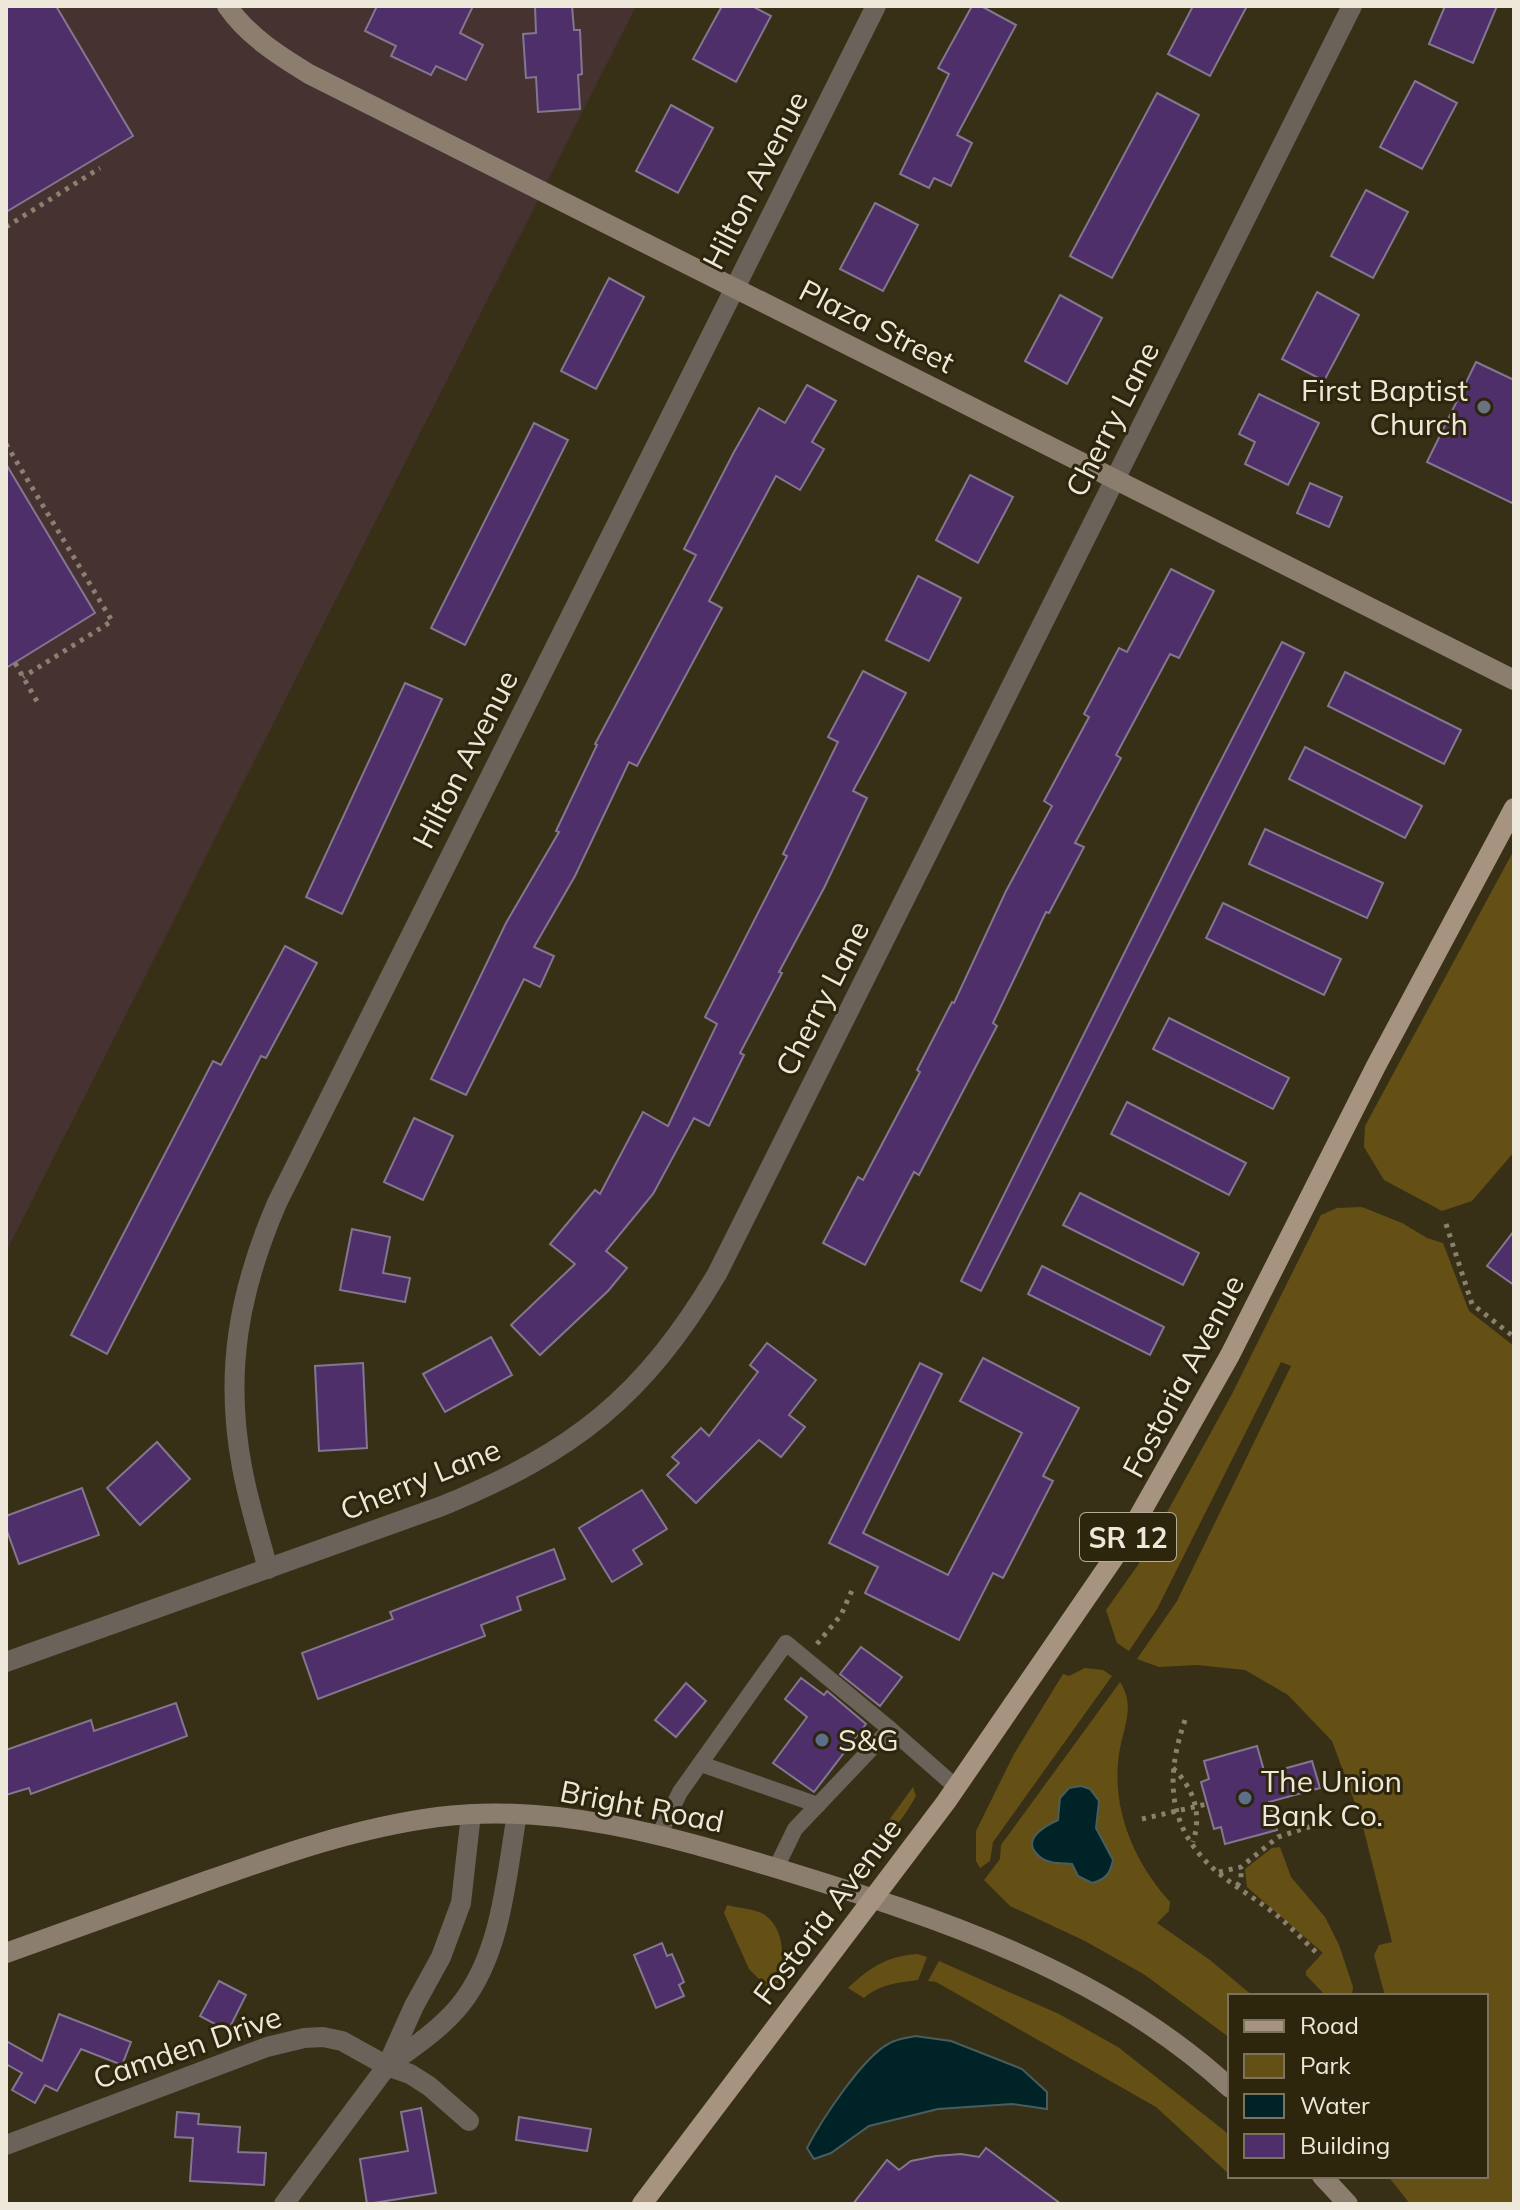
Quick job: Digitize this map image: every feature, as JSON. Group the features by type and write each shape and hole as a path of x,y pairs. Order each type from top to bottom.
{"main road":[{"name":"Fostoria Avenue","path":"642,2204 956,1787 1068,1627 1152,1496 1237,1341 1369,1080 1514,808"}],"street":[{"name":"Plaza Street","path":"227,6 247,30 276,54 309,74 1514,680"},
{"name":"Hilton Avenue","path":"268,1569 242,1470 234,1392 240,1314 262,1238 291,1174 876,6"},
{"name":"Cherry Lane","path":"6,1662 496,1484 595,1424 650,1370 717,1274 1352,6"},
{"name":"Bright Road","path":"6,1953 302,1847 363,1831 471,1814 563,1818 659,1835 776,1868 967,1932 1071,1979 1168,2038 1228,2086"},
{"path":"292,2201 387,2066 449,1940 461,1903 471,1814"},
{"path":"387,2066 436,2031 462,2003 481,1970 499,1915 517,1814"},
{"name":"Camden Drive","path":"6,2145 267,2047 323,2037 342,2041 387,2066 410,2074 429,2086 469,2121"},
{"path":"1324,2178 1348,2204"}],"lane":[{"path":"659,1835 680,1792 786,1643 956,1787"},
{"path":"776,1868 795,1829 890,1729"},
{"path":"701,1764 818,1805"}],"path":[{"path":"6,227 100,168"},
{"path":"6,444 112,621 23,677"},
{"path":"15,663 38,703"},
{"path":"1446,1224 1472,1304 1514,1337"},
{"path":"805,1658 841,1615 853,1588"},
{"path":"1185,1720 1172,1768 1177,1810 1192,1844 1218,1872 1280,1918 1320,1956"},
{"path":"1172,1768 1185,1780 1196,1806 1197,1827 1192,1844"},
{"path":"1142,1819 1207,1804"},
{"path":"1218,1872 1241,1867 1278,1837 1312,1826"},
{"path":"1237,1886 1241,1880 1241,1867"}],"shaded area":[{"path":"6,6 636,6 6,1252"}],"green space":[{"path":"1514,850 1514,1152 1472,1201 1442,1211 1384,1180 1364,1147 1365,1126"},
{"path":"1362,1207 1443,1243 1469,1311 1514,1346 1514,2204 1410,2204 1390,2178 1488,2178 1488,1994 1384,1994 1374,1955 1379,1945 1392,1942 1361,1819 1332,1741 1288,1695 1245,1670 1197,1665 1159,1667 1137,1659 1177,1601 1291,1366 1281,1362 1157,1609 1129,1651 1117,1643 1106,1610 1138,1565 1232,1394 1321,1215 1337,1208"},
{"path":"1085,1668 1103,1670 1112,1676 993,1842 990,1861 980,1868 976,1861 976,1831 1014,1754 1063,1674 1069,1676"},
{"path":"1120,1682 1128,1709 1117,1775 1128,1834 1146,1870 1170,1902 1169,1911 1157,1923 1210,1960 1251,1994 1228,1994 1228,2037 1145,1975 1085,1941 1010,1906 984,1880 1000,1859 1001,1845"},
{"path":"913,1787 916,1796 901,1819 868,1849"},
{"path":"1280,1847 1291,1877 1325,1917 1339,1945 1353,1987 1352,1994 1324,1994 1306,1975 1306,1971 1323,1953 1247,1887 1245,1869 1272,1848"},
{"path":"727,1905 757,1911 772,1921 782,1947 778,1983 766,1986 749,1969 724,1913"},
{"path":"917,1954 927,1957 918,1980 883,1987 864,1998 848,1988 879,1964"},
{"path":"939,1961 1059,2014 1118,2047 1226,2132 1228,2173 1156,2107 936,1982 928,1981"}],"water":[{"path":"1081,1786 1090,1789 1099,1801 1096,1828 1113,1860 1107,1875 1092,1883 1078,1876 1072,1864 1043,1859 1032,1845 1036,1834 1058,1820 1060,1798 1069,1788"},
{"path":"915,2036 951,2041 1022,2069 1047,2092 1047,2109 1012,2104 938,2109 869,2126 831,2153 814,2159 807,2148 832,2106 856,2075 879,2050 890,2043"}],"building":[{"path":"6,6 56,6 133,136 6,212"},
{"path":"377,6 473,6 460,33 483,45 466,80 436,66 431,75 391,56 396,46 365,31"},
{"path":"535,6 572,6 574,30 580,30 580,109 538,112 536,77 526,78 523,34 536,33"},
{"path":"722,6 752,6 771,16 736,82 693,59"},
{"path":"972,6 981,6 1016,25 957,135 972,143 951,186 934,178 929,188 900,174 949,74 938,68"},
{"path":"1193,6 1247,6 1210,76 1168,54"},
{"path":"1445,6 1497,6 1473,63 1429,44"},
{"path":"1415,81 1457,103 1422,169 1380,147"},
{"path":"1157,93 1199,115 1112,278 1070,256"},
{"path":"671,105 713,128 678,193 636,171"},
{"path":"1366,190 1408,212 1373,278 1331,256"},
{"path":"875,203 918,225 883,291 840,269"},
{"path":"609,278 644,297 596,389 561,371"},
{"path":"1317,292 1359,315 1324,381 1282,359"},
{"path":"1060,295 1102,318 1067,384 1025,361"},
{"name":"First Baptist Church","path":"1476,362 1514,380 1514,504 1427,462"},
{"path":"807,385 836,401 812,442 824,449 800,490 776,476 709,601 722,608 637,766 629,762 575,876 534,947 554,956 540,987 524,979 466,1095 431,1079 506,923 559,832 556,831 595,744 696,555 684,549 734,452 759,408 785,423"},
{"path":"1259,394 1319,423 1288,485 1245,464 1255,442 1239,434"},
{"path":"534,423 568,440 465,645 431,628"},
{"path":"6,464 95,613 6,668"},
{"path":"970,475 1013,497 978,563 936,540"},
{"path":"1310,483 1342,497 1329,527 1297,513"},
{"path":"1171,569 1214,591 1179,658 1170,654 1116,755 1121,758 1075,843 1084,847 1049,913 1046,912 993,1023 997,1026 919,1175 914,1172 865,1265 823,1243 858,1177 863,1180 920,1072 917,1070 954,1003 1006,891 1052,806 1044,801 1089,717 1084,714 1119,648 1127,652"},
{"path":"918,576 961,598 929,661 886,640"},
{"path":"1282,642 1304,653 981,1291 961,1281"},
{"path":"863,671 906,693 853,791 867,798 779,972 782,973 740,1053 744,1055 709,1126 694,1118 653,1194 606,1251 627,1268 608,1291 540,1355 511,1325 575,1264 550,1244 595,1190 600,1194 643,1112 668,1126 717,1024 705,1017 787,856 783,854 838,742 828,737"},
{"path":"1345,672 1461,730 1444,764 1328,706"},
{"path":"405,683 442,699 342,914 306,897"},
{"path":"1305,747 1422,806 1405,838 1289,779"},
{"path":"1265,829 1383,883 1367,918 1249,864"},
{"path":"1223,903 1341,959 1324,995 1206,938"},
{"path":"285,946 317,963 266,1058 261,1056 107,1354 71,1335 213,1061 221,1065"},
{"path":"1169,1018 1289,1078 1273,1109 1153,1049"},
{"path":"1127,1102 1246,1163 1229,1195 1111,1134"},
{"path":"414,1118 453,1136 423,1200 384,1182"},
{"path":"1080,1193 1199,1253 1183,1285 1063,1225"},
{"path":"352,1229 390,1237 383,1273 410,1278 405,1302 340,1290"},
{"path":"1514,1231 1514,1285 1487,1266"},
{"path":"1042,1266 1164,1327 1150,1355 1028,1294"},
{"path":"491,1337 512,1375 445,1412 423,1374"},
{"path":"767,1343 816,1380 789,1415 805,1427 781,1457 759,1440 696,1503 667,1475 679,1463 672,1457 701,1428 709,1436 758,1372 750,1365"},
{"path":"983,1358 1079,1408 1043,1476 1053,1481 1003,1578 993,1573 959,1640 865,1593 878,1567 829,1543 920,1363 942,1374 863,1533 948,1575 1022,1433 960,1401"},
{"path":"363,1363 367,1448 319,1451 315,1366"},
{"path":"157,1442 190,1479 140,1525 107,1488"},
{"path":"82,1488 99,1535 19,1564 6,1528 6,1516"},
{"path":"642,1490 667,1529 633,1550 642,1564 612,1582 579,1528"},
{"path":"554,1549 565,1579 517,1597 521,1610 481,1625 485,1636 318,1699 302,1653 393,1619 390,1612"},
{"path":"861,1647 902,1677 880,1706 840,1674"},
{"name":"S&G","path":"801,1678 824,1695 827,1691 866,1724 814,1792 773,1763 807,1717 785,1699"},
{"path":"686,1683 706,1701 676,1737 655,1720"},
{"path":"176,1703 187,1736 31,1794 29,1788 6,1795 6,1750 91,1720 94,1731"},
{"name":"The Union Bank Co.","path":"1257,1746 1265,1774 1312,1761 1320,1788 1269,1802 1277,1830 1225,1844 1221,1827 1214,1829 1201,1782 1209,1779 1204,1761"},
{"path":"662,1943 667,1956 672,1954 684,1982 679,1985 684,1996 656,2008 634,1955"},
{"path":"219,1981 246,1995 228,2031 200,2016"},
{"path":"59,2014 131,2042 122,2065 81,2049 57,2091 45,2085 35,2103 12,2090 22,2073 6,2064 6,2041 42,2061"},
{"path":"421,2108 436,2193 367,2204 360,2159 408,2151 401,2112"},
{"path":"177,2112 199,2114 198,2124 240,2127 238,2152 266,2153 264,2185 190,2181 193,2138 175,2137"},
{"path":"519,2117 591,2129 587,2151 516,2140"},
{"path":"986,2148 1061,2204 853,2204 887,2160 899,2170 911,2161 936,2156 961,2154 979,2157"}],"place":[{"name":"First Baptist Church","path":"1484,407"},
{"name":"S&G","path":"822,1740"},
{"name":"The Union Bank Co.","path":"1245,1798"}]}
